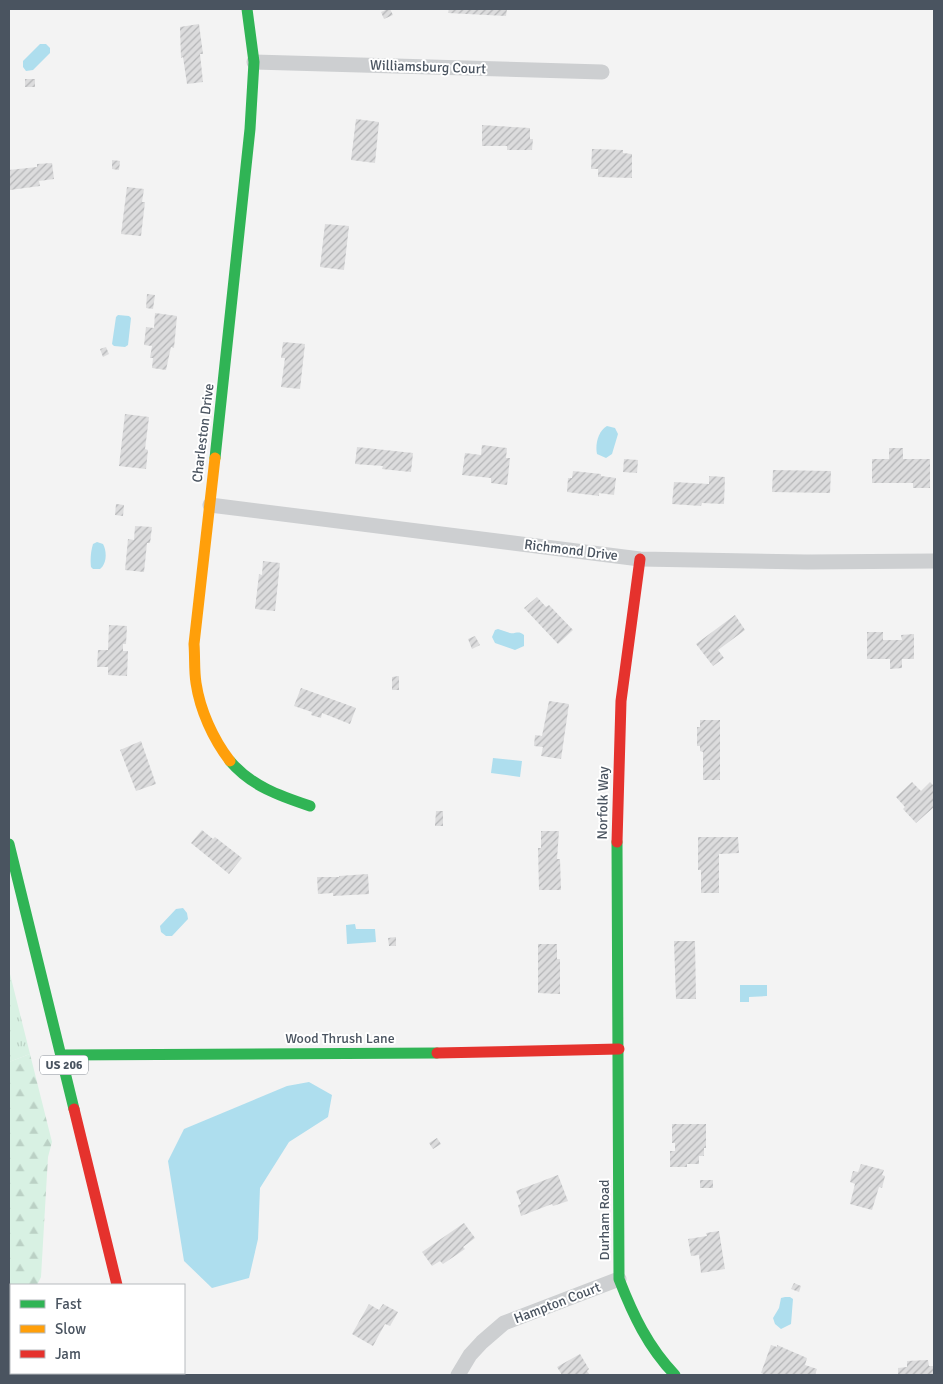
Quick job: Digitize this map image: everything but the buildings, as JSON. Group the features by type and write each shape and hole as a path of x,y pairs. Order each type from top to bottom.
{"main road":[{"name":"Charleston Drive","path":"247,9 254,62 250,129 230,329 194,644 197,688 209,726 229,759 245,776 278,795 310,806"},
{"name":"Norfolk Way","path":"619,1050 617,804 621,701 640,559"},
{"name":"US 206","path":"9,844 117,1284"},
{"name":"Wood Thrush Lane","path":"61,1055 462,1053 619,1050"},
{"name":"Durham Road","path":"619,1050 619,1279 635,1320 647,1343 665,1366 675,1375"}],"street":[{"name":"Williamsburg Court","path":"254,62 602,72"},
{"name":"Richmond Drive","path":"210,504 640,559 807,562 934,561"},
{"name":"Hampton Court","path":"458,1375 470,1354 504,1324 619,1279"}],"green space":[{"path":"9,970 30,1054 9,1062"},
{"path":"30,1054 52,1142 48,1157 41,1277 38,1284 10,1284 9,1334 9,1062"}],"water":[{"path":"40,44 46,44 50,48 50,53 33,70 26,71 23,67 23,61"},
{"path":"118,315 131,318 128,345 125,347 112,344 116,317"},
{"path":"607,426 615,428 618,434 612,454 606,458 597,454 596,447 599,435"},
{"path":"97,542 103,544 106,557 100,569 93,569 91,567 91,552 93,544"},
{"path":"498,629 510,633 519,632 524,635 524,646 515,650 495,643 492,637 495,630"},
{"path":"493,758 522,761 520,777 491,773"},
{"path":"183,908 187,913 188,919 172,936 166,936 161,932 160,926 176,909"},
{"path":"355,924 356,929 375,929 376,942 347,944 346,925"},
{"path":"740,985 767,985 767,996 749,997 749,1002 740,1002"},
{"path":"309,1082 332,1095 328,1117 289,1142 260,1188 258,1239 249,1278 212,1288 184,1261 168,1161 184,1129 287,1086"},
{"path":"781,1298 793,1299 791,1324 781,1329 775,1324 773,1318 779,1308"}],"traffic: fast":[{"path":"215,458 250,129 254,62 247,9"},
{"path":"230,761 238,770 257,784 277,794 310,806"},
{"path":"617,842 619,1279 642,1330 665,1364 675,1375"},
{"path":"9,844 74,1109"},
{"path":"61,1055 437,1053"}],"traffic: slow":[{"path":"215,458 194,644 195,673 204,714 213,734 230,761"}],"traffic: jam":[{"path":"617,842 621,701 640,559"},
{"path":"437,1053 619,1049"},
{"path":"74,1109 117,1284"}]}
